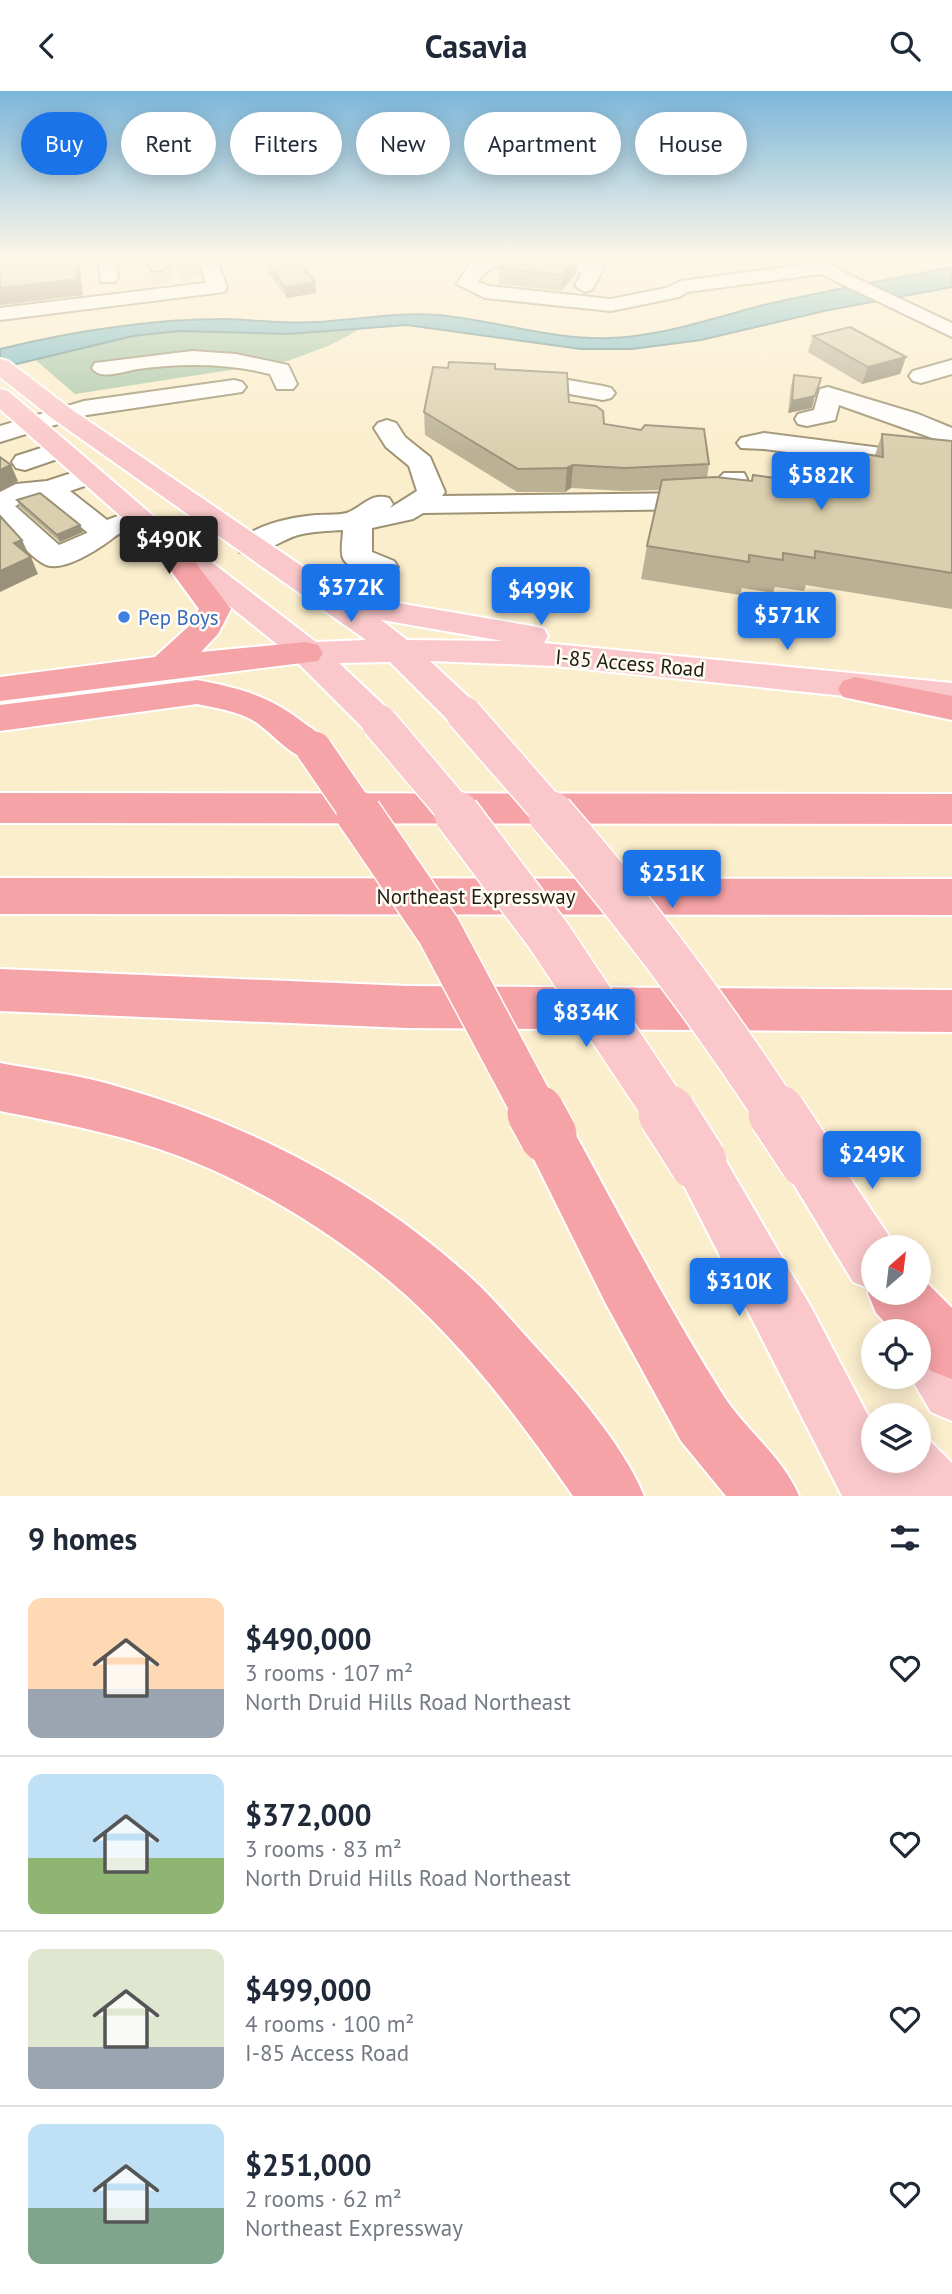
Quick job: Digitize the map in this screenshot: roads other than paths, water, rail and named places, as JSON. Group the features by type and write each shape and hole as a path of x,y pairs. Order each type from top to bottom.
{"highway":[{"path":"162,538 215,609 212,620 197,640 165,667"},
{"path":"0,689 165,667 306,653"},
{"path":"855,689 952,708"},
{"path":"0,718 197,692 233,699 266,712 314,749 439,931 625,1282 703,1419 767,1496"},
{"path":"0,808 952,809"},
{"name":"Northeast Expressway","path":"0,896 952,897"},
{"path":"0,990 407,1007 952,1011"},
{"path":"0,1087 107,1108 201,1138 282,1176 383,1241 460,1307 540,1396 612,1496"},
{"path":"906,1305 952,1350"}],"main road":[{"path":"0,366 62,414 398,650 464,714 610,881 734,1048 861,1243"},
{"path":"0,396 137,518 306,653 379,722 416,762 527,901 615,1030 698,1162 860,1442 876,1496"},
{"path":"305,585 382,610 566,642 681,666"},
{"name":"I-85 Access Road","path":"306,653 398,650 553,655 681,666 855,689 952,695"},
{"path":"931,1356 952,1391"},
{"path":"917,1473 939,1496"}],"street":[{"path":"931,323 952,333"},
{"path":"920,342 952,333"},
{"path":"103,368 145,360 199,357 250,361 280,370 285,384"},
{"path":"921,376 952,367"},
{"path":"512,377 603,393"},
{"path":"0,434 62,414 147,397 234,387"},
{"path":"952,437 909,419 828,394 826,415 807,442 952,465"},
{"path":"387,428 395,442 421,463 426,498"},
{"path":"0,487 18,479 12,466 60,450"},
{"path":"87,476 50,489 26,490 0,505 55,558 97,539 103,531 137,518"},
{"path":"383,567 357,557 372,506 402,494 426,498 680,502 717,496 734,479"},
{"path":"50,489 103,531"},
{"path":"250,546 295,527 369,520 408,535"}],"water":[{"path":"153,323 485,323 588,338 629,337 699,323 775,323 701,340 632,349 581,349 407,325 288,334 179,331 133,336 0,368 0,349 111,327"}],"place":[{"name":"Pep Boys","path":"124,617"}]}
